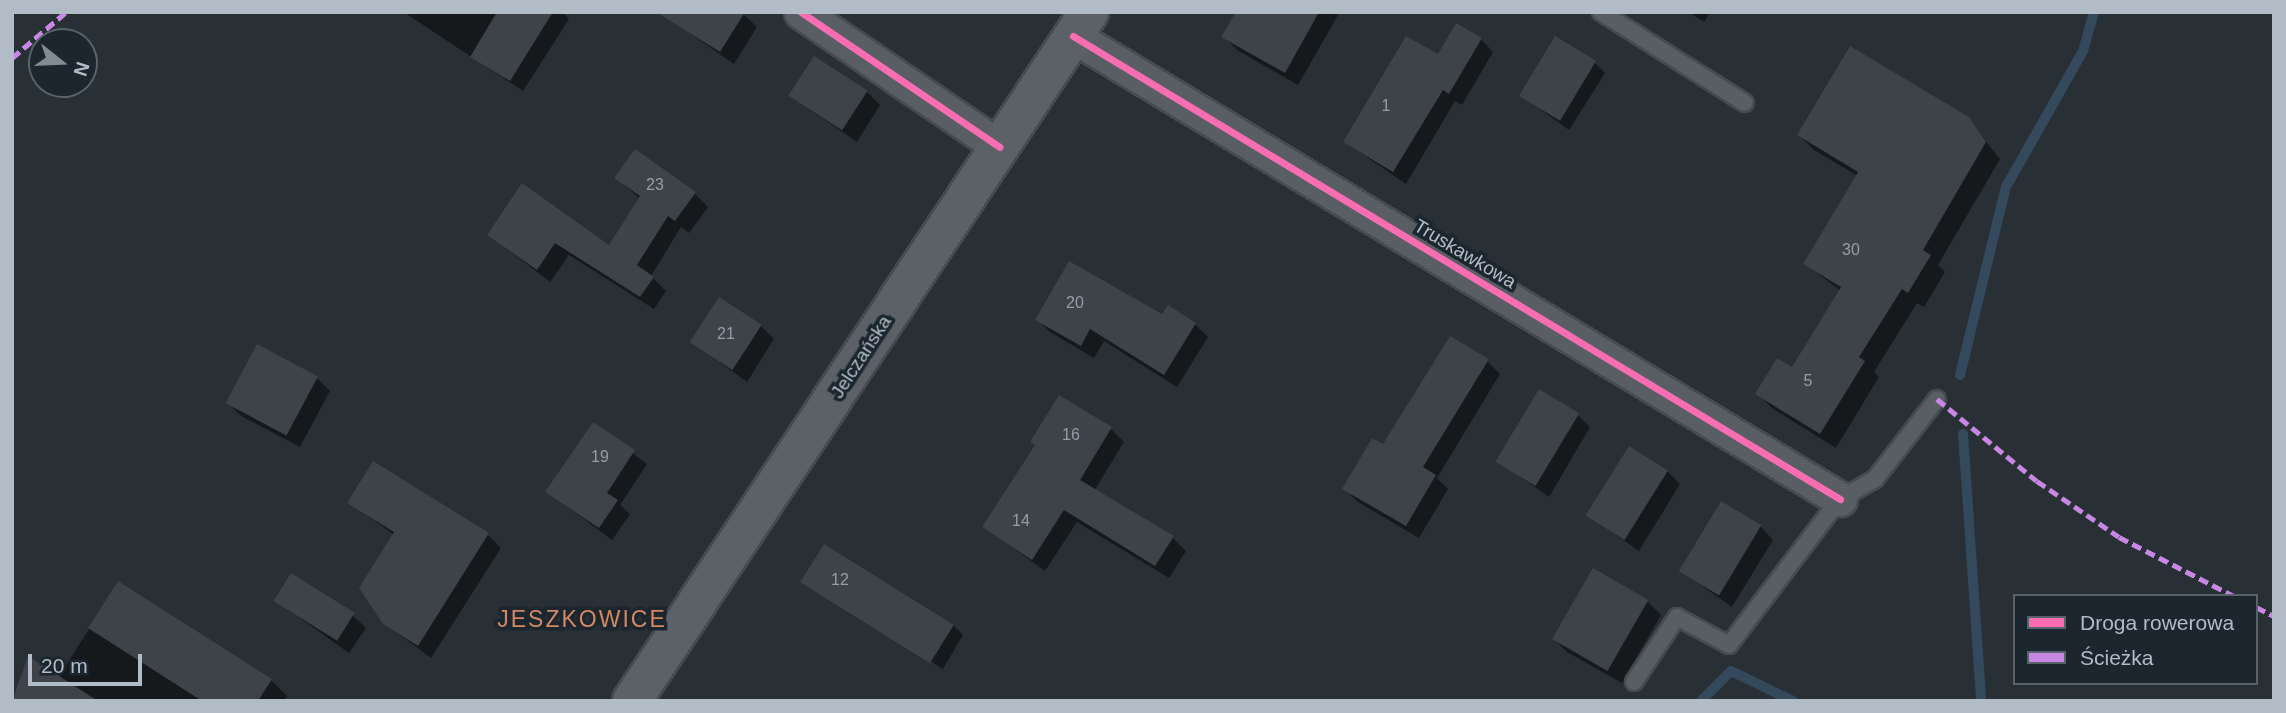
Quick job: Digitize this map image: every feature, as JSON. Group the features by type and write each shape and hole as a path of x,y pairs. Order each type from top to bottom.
{"main road":[{"name":"Jelczańska","path":"637,699 1081,24"}],"street":[{"path":"801,12 1000,147"},
{"name":"Truskawkowa","path":"1081,24 1840,499"}],"lane":[{"path":"1601,12 1745,103"},
{"path":"1634,682 1676,617 1729,645 1840,499 1875,478 1937,399"}],"building":[{"path":"497,12 553,12 510,81 470,57"},
{"path":"656,12 745,12 720,52"},
{"path":"1236,12 1319,12 1285,73 1221,37"},
{"path":"1456,23 1482,38 1449,94 1443,90 1393,172 1343,142 1406,36 1438,54"},
{"path":"1555,36 1596,61 1560,121 1519,96"},
{"path":"1850,46 1969,117 1986,142 1923,250 1931,255 1908,293 1902,289 1859,357 1865,361 1820,434 1755,394 1777,358 1792,367 1841,287 1803,264 1858,172 1797,135"},
{"path":"814,56 868,91 842,130 788,95"},
{"path":"635,149 696,192 675,221 668,216 637,265 654,277 640,297 555,243 537,270 487,235 522,183 609,245 640,196 614,178"},
{"path":"1069,261 1162,314 1168,305 1196,323 1164,375 1090,329 1081,346 1035,320"},
{"path":"719,297 762,325 732,370 690,342"},
{"path":"1450,336 1489,359 1423,467 1436,475 1406,526 1342,489 1372,438 1383,444"},
{"path":"257,344 318,376 286,436 226,403"},
{"path":"1539,389 1579,413 1536,486 1495,462"},
{"path":"1059,395 1112,427 1080,480 1174,536 1155,566 1064,510 1032,560 982,527 1035,445 1030,442"},
{"path":"593,422 635,450 607,493 618,500 599,528 545,492"},
{"path":"1629,446 1668,470 1625,540 1586,516"},
{"path":"373,461 489,533 418,646 383,624 359,588 394,532 347,503"},
{"path":"1721,501 1761,525 1719,595 1679,571"},
{"path":"824,544 954,625 930,663 800,582"},
{"path":"1593,568 1648,600 1607,671 1552,639"},
{"path":"291,573 355,613 337,641 274,601"},
{"path":"118,581 272,679 258,701 202,701 88,628"},
{"path":"28,656 98,701 12,701"}],"waterway":[{"path":"1960,375 2006,187 2083,51 2094,12"},
{"path":"1963,434 1981,701"},
{"path":"1701,701 1731,671 1793,701"}],"marked path":[{"path":"12,58 66,12"},
{"path":"1937,399 2037,481 2119,537 2230,594"},
{"path":"2258,608 2274,616"}],"cycle path":[{"path":"801,12 1000,147"},
{"path":"1073,36 1840,499"}],"district":[{"name":"JESZKOWICE","path":"582,619"}]}
